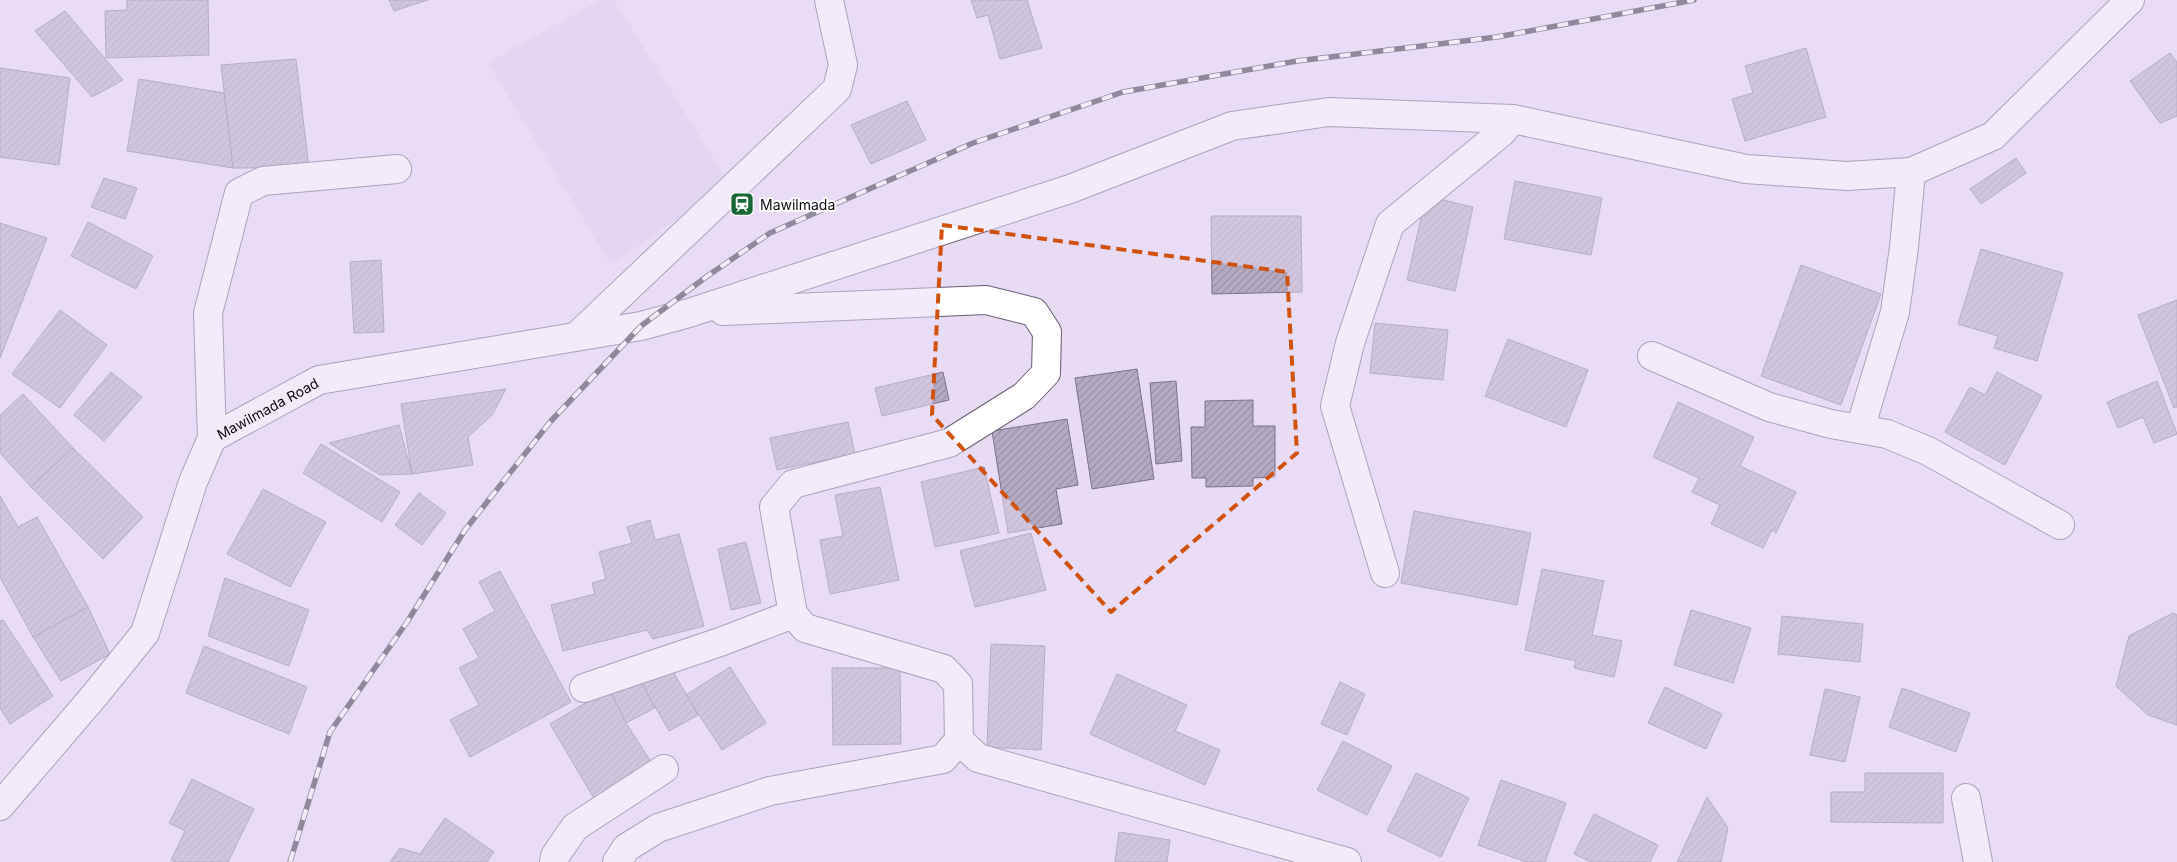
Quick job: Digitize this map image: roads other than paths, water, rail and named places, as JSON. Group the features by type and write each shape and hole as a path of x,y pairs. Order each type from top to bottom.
{"street":[{"path":"577,336 837,89 843,66 829,0"},
{"path":"689,313 1070,189 1232,126 1329,112 1513,119 1746,169 1847,176 1911,172 1993,136 2130,0"},
{"path":"1385,573 1335,406 1350,343 1390,224 1500,133 1513,119"},
{"path":"212,438 208,314 239,193 264,181 397,169"},
{"path":"1860,429 1895,312 1904,247 1911,172"},
{"path":"617,862 626,848 658,828 770,791 943,759 959,740 958,684 944,669 805,628 792,614 774,507 792,484 949,443 1024,396 1046,373 1047,332 1034,312 986,300 689,313"},
{"name":"Mawilmada Road","path":"0,806 95,695 145,633 193,482 212,438 319,380 641,326 689,313"},
{"path":"1652,356 1769,407 1831,424 1887,434 1928,451 2060,525"},
{"path":"584,688 720,642 792,614"},
{"path":"959,740 978,758 1347,862"},
{"path":"554,862 555,856 575,827 664,768"},
{"path":"1966,798 1978,862"}],"railway":[{"path":"290,862 330,732 407,622 465,530 550,422 641,326 706,277 770,233 973,143 1123,92 1297,61 1497,37 1694,0"}],"place":[{"name":"Mawilmada","path":"742,204"}]}
